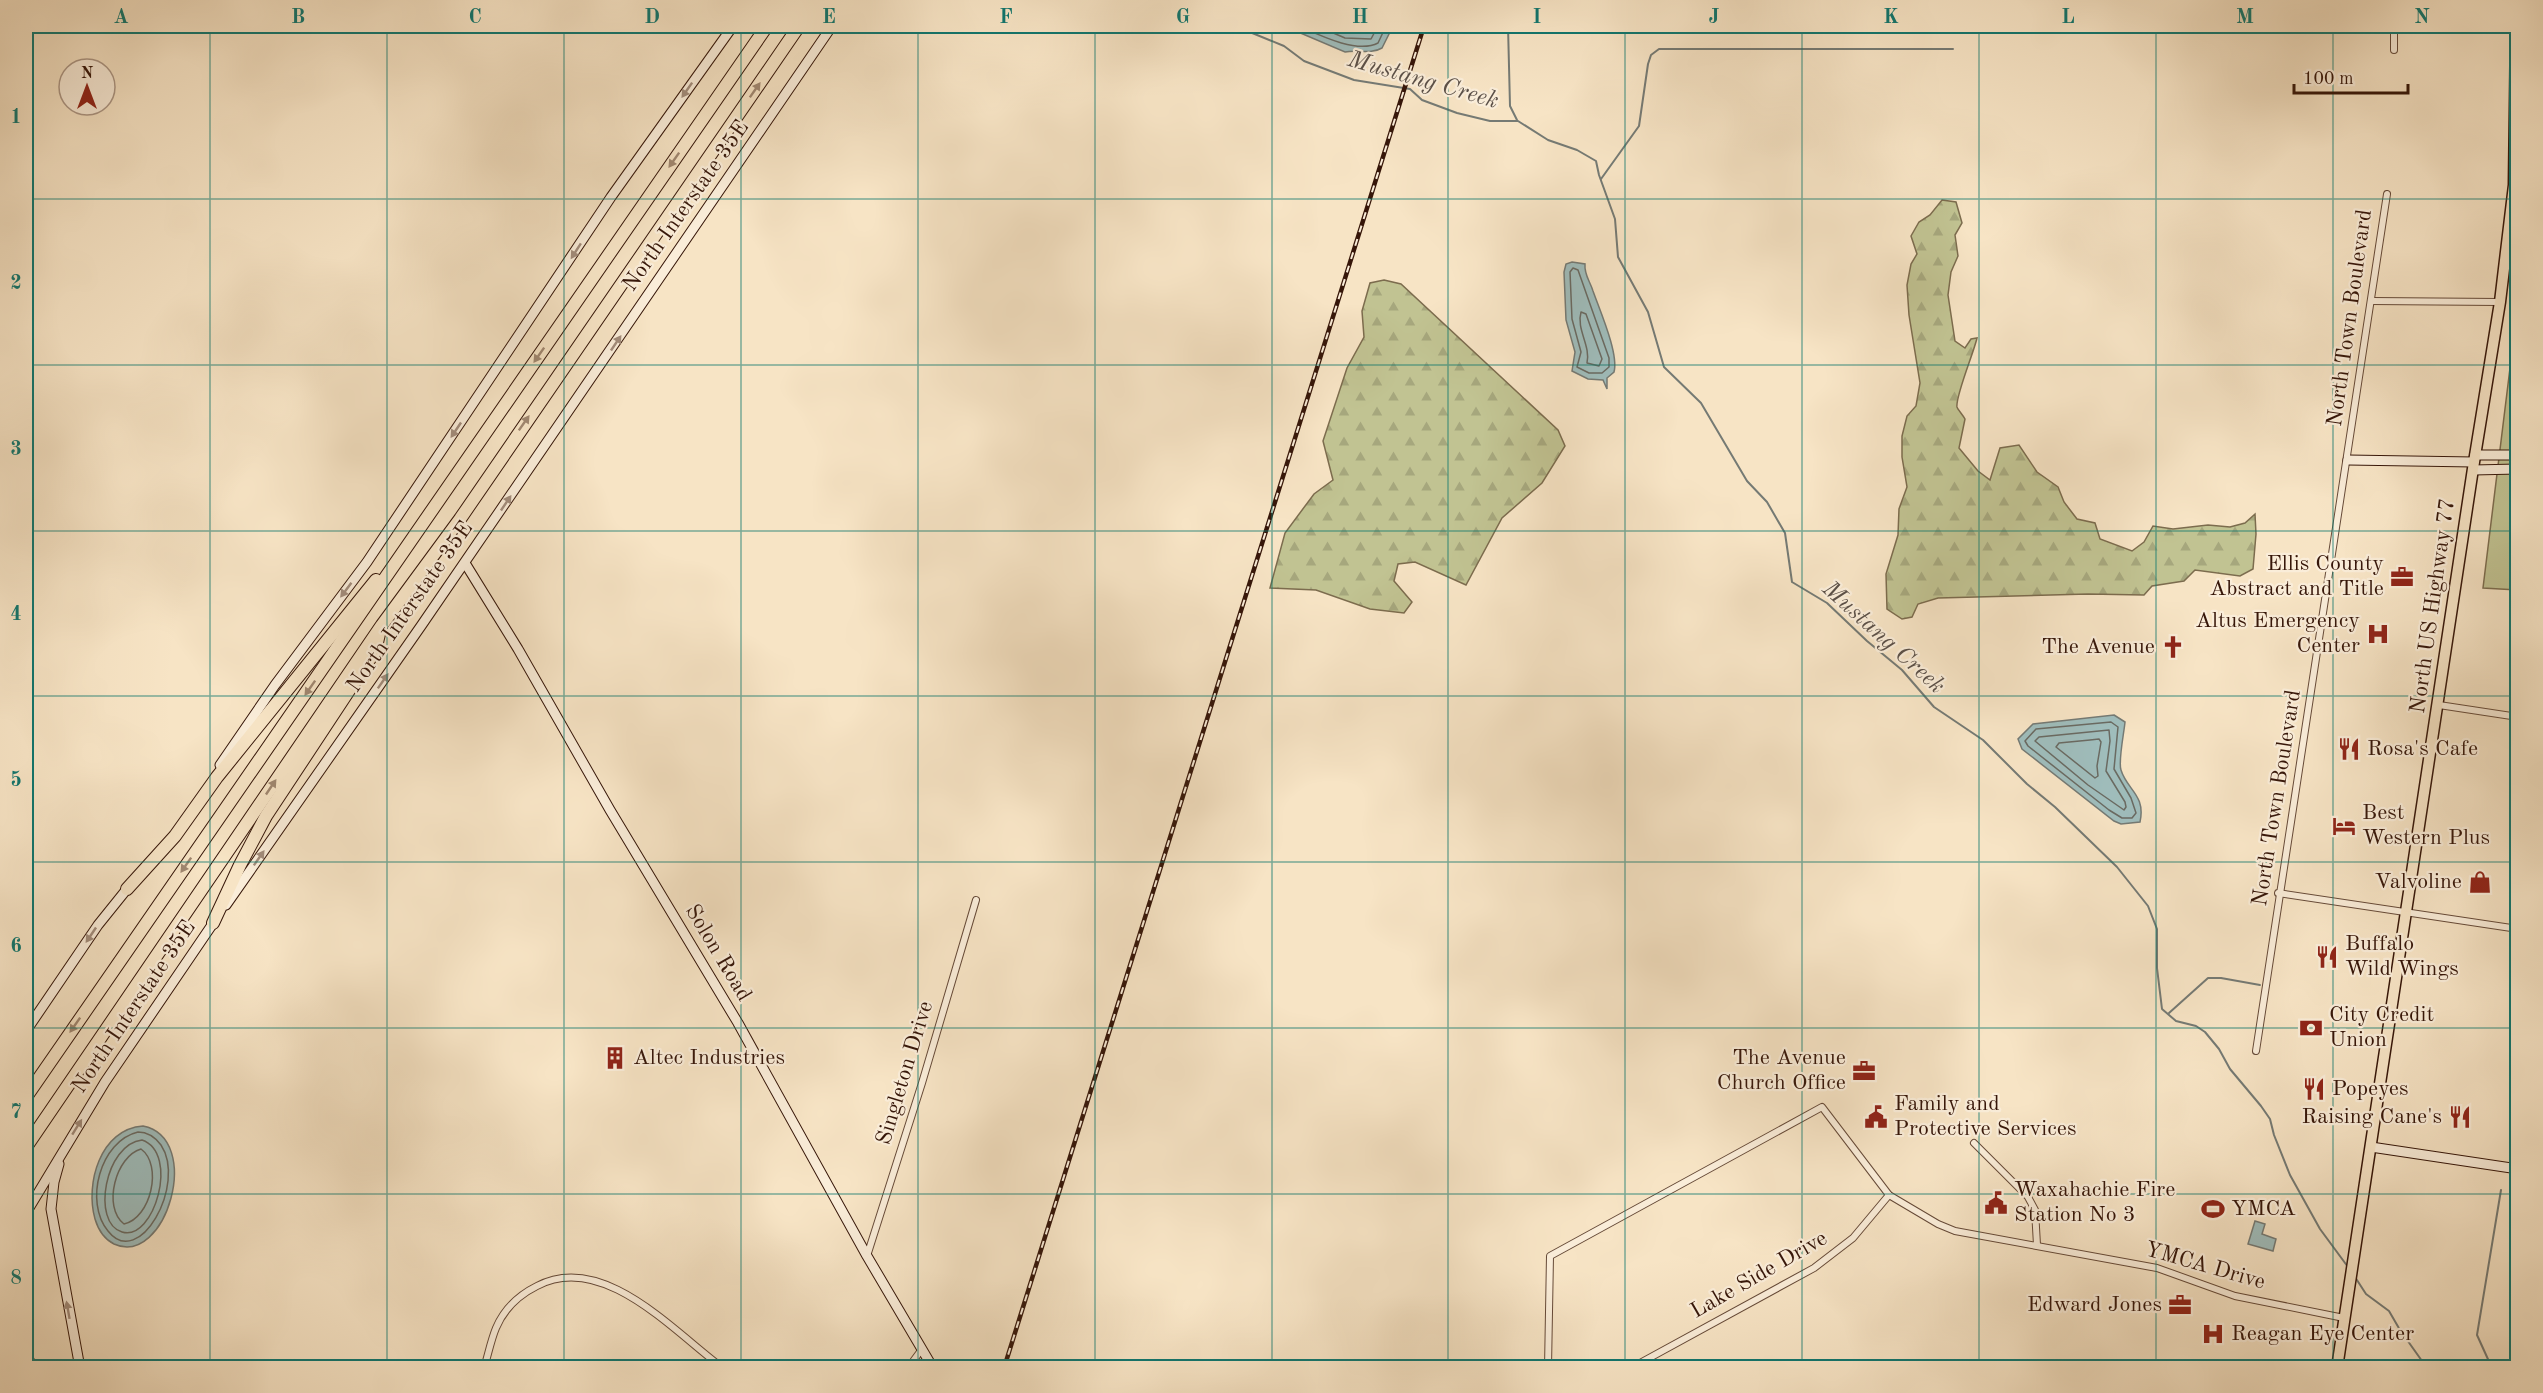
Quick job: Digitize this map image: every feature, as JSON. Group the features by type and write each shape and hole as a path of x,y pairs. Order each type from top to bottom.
{"highway":[{"path":"26,1097 767,26"},
{"path":"26,1147 381,625 460,519 799,26"},
{"path":"127,889 175,836 217,777 438,501"},
{"path":"213,923 266,816 375,651 381,625"}],"main road":[{"name":"North US Highway 77","path":"2337,1368 2500,302 2514,185 2517,97 2516,26"}],"street":[{"path":"26,1031 98,925 190,808 275,685 367,562 611,197 733,26"},
{"name":"North Interstate 35E","path":"26,1213 105,1082 213,923 465,563 832,26"},
{"path":"2394,26 2394,50"},
{"name":"North Town Boulevard","path":"2256,1051 2278,893 2348,460 2387,194"},
{"path":"2371,301 2500,302"},
{"path":"2474,463 2517,456"},
{"path":"2348,460 2474,463 2517,469"},
{"name":"Solon Road","path":"465,563 738,1023 867,1256 933,1368"},
{"path":"2439,705 2517,717"},
{"path":"2278,893 2517,929"},
{"name":"Singleton Drive","path":"867,1256 922,1083 976,900"},
{"name":"YMCA Drive","path":"1548,1368 1550,1256 1822,1107 1889,1195 1938,1224 1955,1231 2157,1268 2235,1296 2345,1313"},
{"path":"1974,1143 2028,1197 2035,1210 2037,1245"},
{"path":"65,1147 54,1182 51,1209 80,1368"},
{"path":"2371,1147 2517,1169"},
{"name":"Lake Side Drive","path":"1631,1368 1814,1268 1853,1238 1889,1195"},
{"path":"484,1368 496,1328 507,1310 522,1294 546,1281 577,1277 606,1285 646,1306 723,1368"},
{"path":"908,1368 922,1349"},
{"path":"26,1353 33,1368"}],"green space":[{"path":"1942,200 1956,202 1962,223 1955,235 1958,256 1951,272 1948,295 1955,341 1965,348 1971,339 1977,338 1957,407 1965,419 1959,448 1978,471 1990,480 2000,448 2019,445 2037,472 2058,487 2064,502 2077,519 2095,523 2100,539 2132,551 2144,542 2153,526 2173,529 2208,525 2230,527 2245,523 2255,514 2253,569 2240,576 2195,570 2184,581 2152,586 2144,595 2088,594 1938,598 1918,604 1912,617 1902,619 1887,609 1886,574 1898,535 1899,509 1907,487 1902,457 1902,436 1907,416 1916,406 1920,383 1909,315 1907,285 1911,264 1917,254 1911,236 1919,222 1930,215"},
{"path":"1384,280 1401,284 1558,430 1565,446 1542,483 1502,518 1466,585 1415,562 1398,564 1394,581 1412,602 1404,613 1370,609 1316,590 1270,588 1285,533 1314,494 1333,480 1323,441 1347,368 1364,337 1362,311 1370,283"},
{"path":"2517,311 2517,590 2483,588"}],"water":[{"path":"1284,26 1393,26 1382,48 1373,51 1345,52"},
{"path":"1572,262 1585,264 1586,275 1611,344 1615,364 1614,372 1607,378 1607,389 1603,380 1588,379 1572,371 1575,352 1566,320 1564,272 1566,264"},
{"path":"2114,715 2125,722 2120,766 2138,799 2140,822 2121,824 2114,821 2022,749 2018,739 2033,724"},
{"path":"143,1126 161,1135 172,1153 174,1175 171,1198 162,1220 149,1237 133,1246 114,1244 102,1233 95,1219 92,1205 94,1175 99,1160 116,1137 128,1129"},
{"path":"2255,1221 2265,1224 2262,1234 2276,1239 2273,1251 2248,1244"}],"waterway":[{"name":"Mustang Creek","path":"1235,26 1284,46 1304,61 1354,80 1410,89 1422,100 1457,113 1490,121 1518,121 1548,140 1577,150 1596,161 1615,219 1618,257 1648,312 1664,367 1701,403 1747,481 1767,502 1785,533 1792,582 1827,603 1902,670 1934,707 1983,740 2117,867 2148,906 2157,929 2157,968 2162,1009 2176,1021 2196,1026 2205,1032 2219,1049 2230,1069 2261,1106 2270,1119 2290,1175 2320,1229 2348,1267"},
{"path":"1508,26 1510,106 1517,120"},
{"path":"1601,179 1639,126 1648,64 1651,55 1659,49 1953,49"},
{"path":"2169,1013 2208,978 2260,985"},
{"path":"2492,1368 2477,1335 2501,1190"},
{"name":"Mustang Creek","path":"2355,1277 2366,1294 2389,1311 2427,1368"}],"railway":[{"path":"1004,1368 1424,26"}],"place":[{"name":"Ellis County Abstract and Title","path":"2402,577"},
{"name":"Altus Emergency Center","path":"2378,634"},
{"name":"The Avenue","path":"2173,647"},
{"name":"Rosa's Cafe","path":"2349,749"},
{"name":"Best Western Plus","path":"2344,826"},
{"name":"Valvoline","path":"2480,882"},
{"name":"Buffalo Wild Wings","path":"2327,957"},
{"name":"City Credit Union","path":"2311,1028"},
{"name":"Altec Industries","path":"615,1058"},
{"name":"The Avenue Church Office","path":"1864,1071"},
{"name":"Popeyes","path":"2314,1089"},
{"name":"Family and Protective Services","path":"1876,1117"},
{"name":"Raising Cane's","path":"2460,1117"},
{"name":"Waxahachie Fire Station No 3","path":"1996,1203"},
{"name":"YMCA","path":"2213,1209"},
{"name":"Edward Jones","path":"2180,1305"},
{"name":"Reagan Eye Center","path":"2213,1334"}]}
